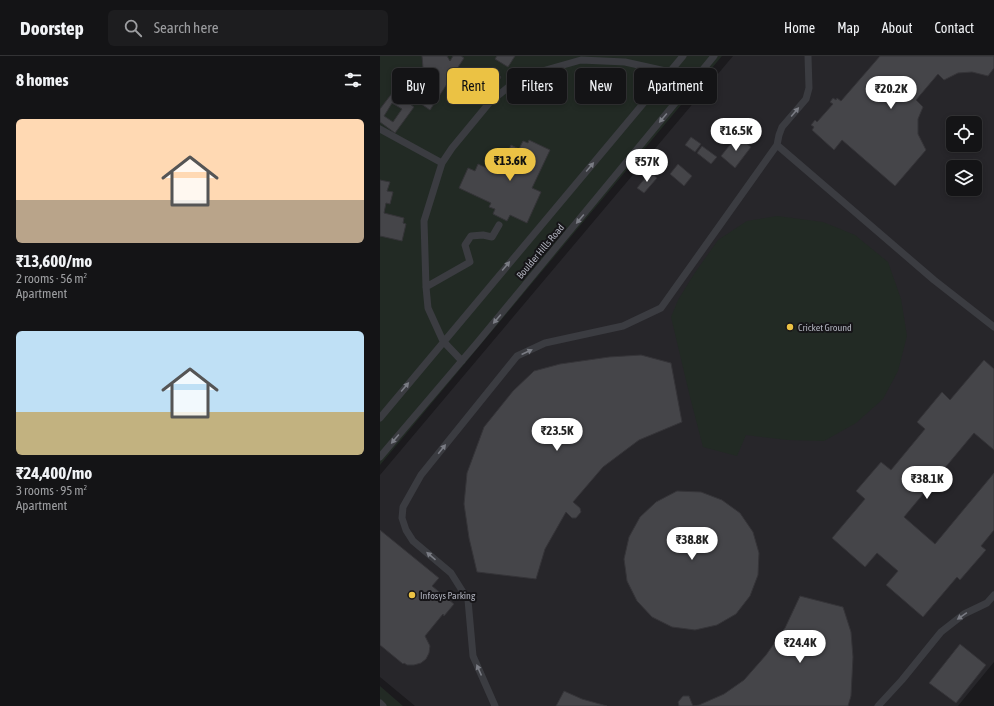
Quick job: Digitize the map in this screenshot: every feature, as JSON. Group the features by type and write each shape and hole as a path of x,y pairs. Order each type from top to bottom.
{"lane":[{"name":"Boulder Hills Road","path":"673,68 683,56"},
{"name":"Boulder Hills Road","path":"380,457 462,361 714,56"},
{"path":"495,706 473,656 468,600 451,573 413,541 406,530 402,518 403,508 421,475 517,356 545,343 623,326 661,308 777,145 782,127 806,99 809,88 808,56"},
{"path":"462,361 443,341 428,308 424,221 442,163 490,102 521,77 580,60 625,62 652,68"},
{"name":"Boulder Hills Road","path":"380,418 643,104"},
{"path":"380,129 442,163"},
{"path":"777,145 934,280 994,327"},
{"path":"426,287 470,262 465,245 471,236 483,235 492,237 499,225"},
{"path":"878,706 902,680 941,632 964,614 987,603 994,595"},
{"path":"380,703 383,706"}],"shaded area":[{"path":"380,56 722,56 712,68 634,68 634,104 682,104 380,465"},
{"path":"733,56 994,56 994,662 958,706 415,706 380,677 380,475 693,104 717,104 717,75"},
{"name":"Cricket Ground","path":"777,216 823,222 855,235 888,262 901,299 907,336 898,371 883,399 856,423 824,441 788,440 746,435 737,456 703,447 671,317 678,300 718,240 747,221"},
{"path":"380,686 403,706 380,706"}],"building":[{"path":"422,56 447,56 450,61 453,56 461,56 464,58 457,68 447,68 447,84 439,96 439,68 423,68"},
{"path":"497,56 515,56 508,67 495,59"},
{"path":"880,56 994,56 994,68 988,76 972,72 958,73 944,80 938,74 916,100 923,107 918,119 918,134 926,150 895,186 842,140 834,150 812,130 814,127 811,125 815,120 817,122 833,104 830,102 833,98 836,100 837,98 841,101"},
{"path":"392,93 392,103 384,116 393,122 402,109 394,104 410,104 414,107 395,133 380,122 380,109"},
{"path":"421,104 434,104 430,110"},
{"path":"737,136 751,147 735,168 721,156"},
{"path":"691,137 701,144 695,152 685,145"},
{"path":"529,140 550,150 532,188 541,192 527,223 510,215 507,221 493,214 495,209 489,207 491,203 459,188 468,168 475,171 478,164 498,173 511,145 519,149 523,141 528,143"},
{"path":"702,146 717,157 711,164 697,153"},
{"path":"678,164 692,176 684,186 670,174"},
{"path":"650,172 657,178 644,193 637,188"},
{"path":"380,180 390,182 387,191 393,192 390,204 386,203 384,213 404,218 403,223 406,224 402,241 380,236"},
{"path":"641,355 671,363 682,422 639,440 603,467 573,502 580,508 581,512 576,518 572,518 566,512 545,549 536,579 477,572 469,538 464,504 467,473 484,427 513,391 534,371 560,364 609,357"},
{"path":"984,360 994,369 994,450 974,433 904,517 935,544 994,473 994,530 981,546 986,550 960,580 957,577 923,617 886,585 898,571 877,553 865,567 832,538 865,499 856,491 881,462 891,470 925,429 917,422 942,392 950,400"},
{"path":"677,491 701,492 722,500 740,513 753,532 759,553 758,575 750,596 736,614 717,625 695,630 672,627 652,617 637,601 627,581 624,559 629,537 640,517 656,502"},
{"name":"Infosys Parking","path":"380,530 439,578 432,586 454,604 444,616 443,614 425,636 430,646 426,659 421,663 414,665 403,664 380,645"},
{"path":"800,596 843,607 851,632 853,657 851,696 848,706 693,706 699,705 724,694 744,680 766,655 785,628"},
{"path":"960,644 986,665 956,703 929,683"},
{"path":"564,691 582,699 607,706 556,706"},
{"path":"683,696 689,696 693,706 679,706 678,702"}],"place":[{"name":"Cricket Ground","path":"790,327"},
{"name":"Infosys Parking","path":"412,595"}]}
